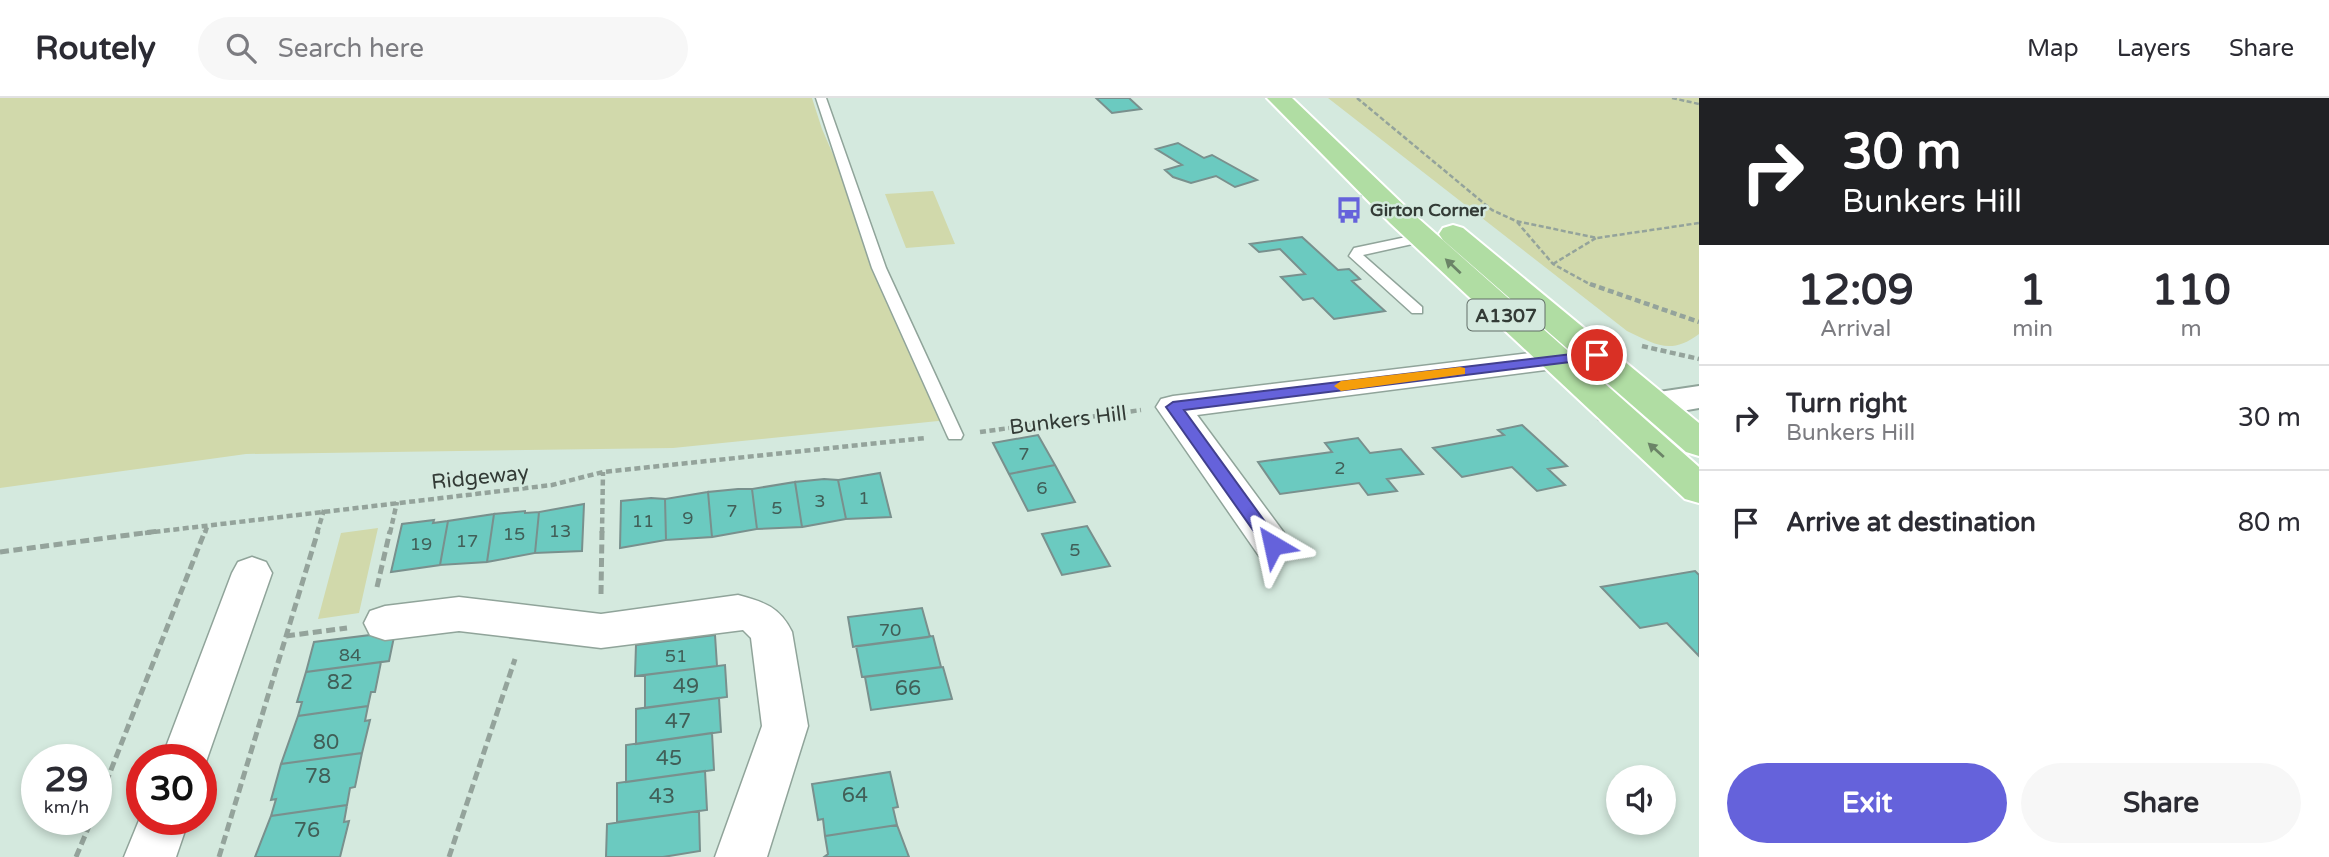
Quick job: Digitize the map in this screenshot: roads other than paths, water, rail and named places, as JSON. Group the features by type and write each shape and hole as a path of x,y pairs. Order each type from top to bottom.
{"main road":[{"name":"A1307","path":"1279,98 1438,235 1597,355 1699,443"},
{"name":"A1307","path":"1438,235 1554,360 1699,489"}],"street":[{"path":"1273,545 1173,407 1597,355"},
{"path":"1612,411 1699,397"},
{"path":"191,744 252,573"},
{"path":"377,624 459,614 601,631 738,612 757,617 771,632 785,726 741,857"},
{"path":"150,857 158,835"}],"lane":[{"path":"821,98 879,268 959,434"},
{"path":"1417,310 1356,256 1359,251 1438,235"}],"place":[{"name":"Girton Corner","path":"1349,210"}]}
